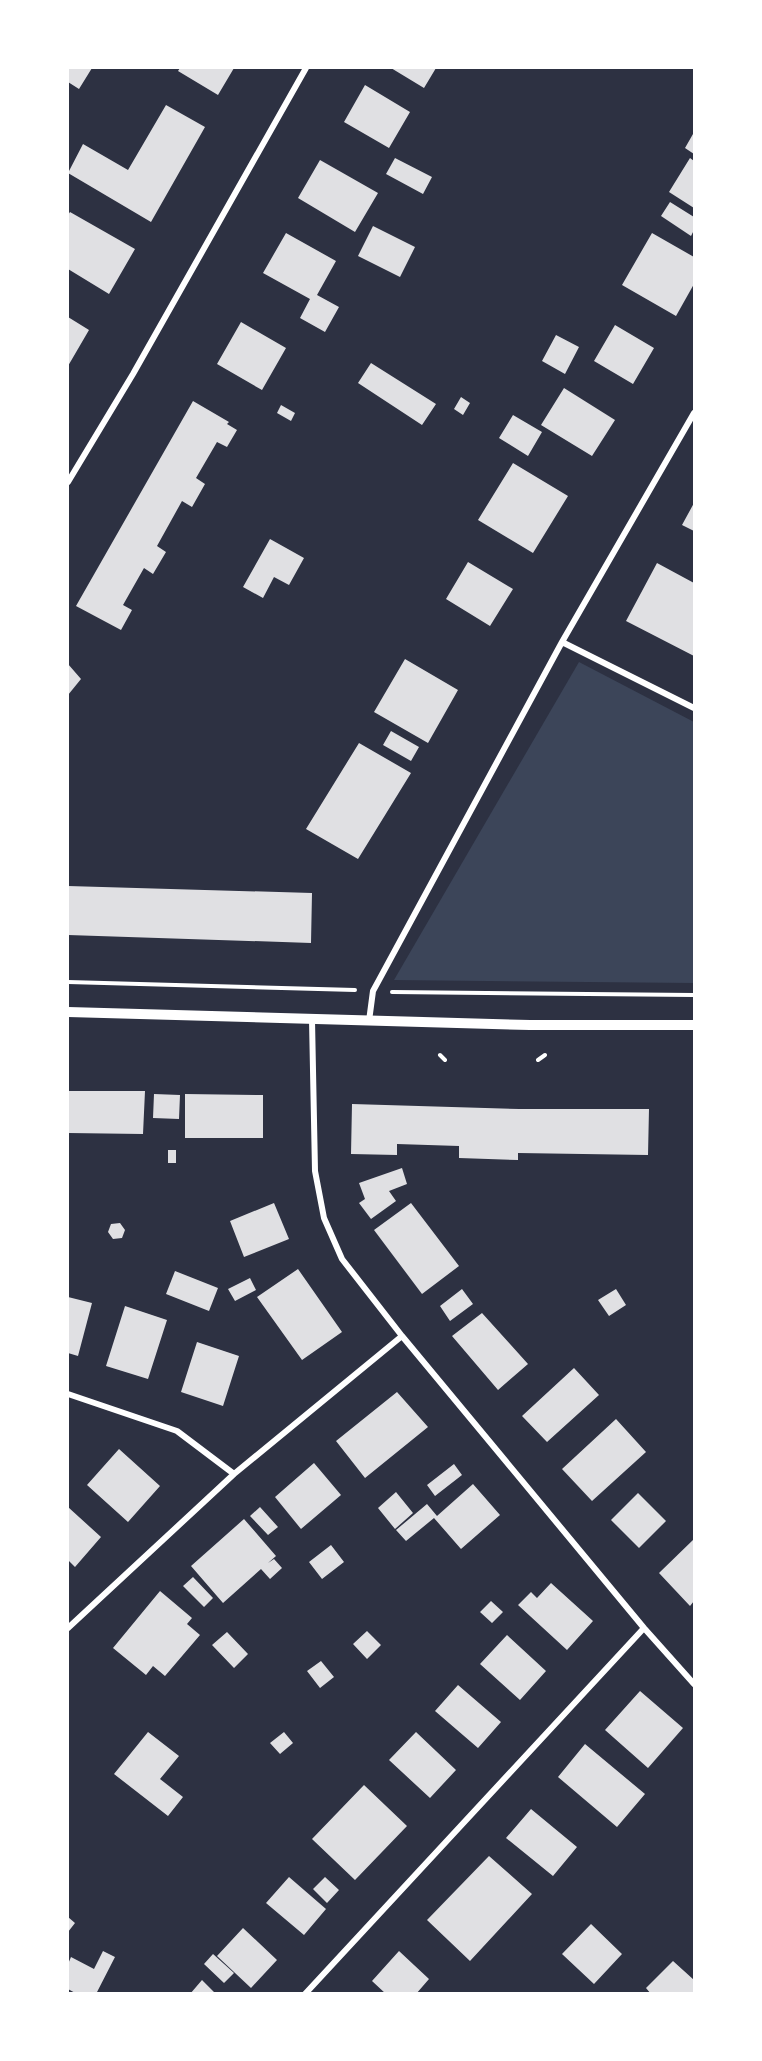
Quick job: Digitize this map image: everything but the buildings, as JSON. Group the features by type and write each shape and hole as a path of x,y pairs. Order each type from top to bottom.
{"street":[{"path":"68,482 306,68"},
{"path":"369,1021 373,991 562,642 694,413"},
{"path":"562,642 694,708"},
{"path":"68,1012 530,1026 694,1025"},
{"path":"312,1020 315,1171 324,1218 342,1259 402,1336 644,1628 694,1684"},
{"path":"68,1628 234,1474 402,1336"},
{"path":"68,1394 177,1431 234,1474"},
{"path":"305,1994 644,1628"}],"path":[{"path":"440,1055 445,1060"},
{"path":"538,1060 544,1055"}],"shaded area":[{"path":"579,662 694,722 694,983 394,980"}]}
